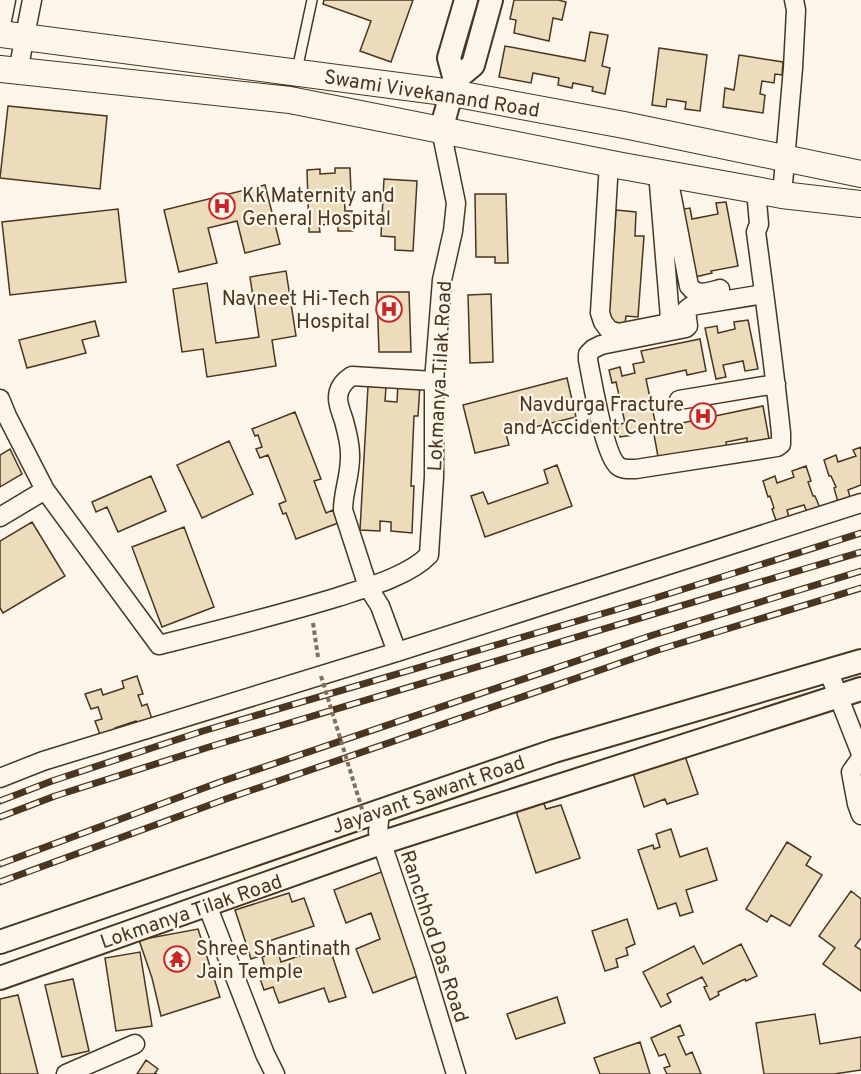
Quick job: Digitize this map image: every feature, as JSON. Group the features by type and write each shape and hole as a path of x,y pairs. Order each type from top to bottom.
{"main road":[{"name":"Swami Vivekanand Road","path":"8,34 297,72 454,86 624,125 861,174"},
{"name":"Swami Vivekanand Road","path":"9,70 290,100 749,189 861,204"}],"street":[{"path":"6,0 9,70"},
{"path":"8,34 32,0"},
{"path":"454,86 449,58 466,0"},
{"path":"441,130 454,86 472,65 491,0"},
{"path":"782,195 794,56 796,10 794,0"},
{"path":"290,100 297,72"},
{"name":"Lokmanya Tilak Road","path":"368,587 422,563 429,555 434,477 434,381 442,280 453,231 456,203 441,130"},
{"path":"609,163 600,312 609,330 618,333 664,324 670,318 663,173"},
{"path":"663,173 689,286 693,291 700,293 764,287"},
{"path":"749,189 759,224 756,232 764,287 776,384 781,444 777,447 627,469 617,465 610,454 603,432 588,354 600,345 686,328 688,326 686,310 691,306 764,287"},
{"path":"397,652 380,606 368,587 342,510 348,483 350,454 338,399 340,387 352,376 434,381"},
{"path":"678,400 776,384"},
{"path":"0,399 45,490 159,645 303,608 368,587"},
{"path":"0,517 45,490"},
{"path":"0,778 43,761 321,676 861,503"},
{"name":"Jayavant Sawant Road","path":"0,942 373,817 554,751 861,661"},
{"path":"828,670 861,756 851,772 861,815"},
{"name":"Jayavant Sawant Road","path":"381,843 861,688"},
{"name":"Ranchhod Das Road","path":"373,817 423,965 456,1074"},
{"name":"Lokmanya Tilak Road","path":"0,978 381,843"},
{"path":"207,905 264,1054 275,1074"},
{"path":"66,1074 135,1044"}],"lane":[{"path":"297,72 312,0"}],"path":[{"path":"313,621 321,676 373,817"}],"building":[{"path":"324,0 413,0 391,62 360,51 371,21 323,4"},
{"path":"514,0 566,2 562,20 553,18 549,41 514,33 516,20 510,19"},
{"path":"590,32 608,35 602,66 610,68 605,94 592,91 593,87 573,83 572,88 558,85 559,78 533,73 531,83 499,77 505,46 585,61"},
{"path":"659,48 707,55 700,111 685,109 686,102 667,99 666,107 652,105"},
{"path":"739,55 783,62 782,75 775,74 774,83 762,81 760,94 765,95 763,113 723,107 725,88 734,90"},
{"path":"8,106 107,116 100,189 0,178"},
{"path":"335,168 350,168 351,192 344,192 345,211 352,211 353,231 338,231 338,224 319,225 320,232 309,232 307,170 320,169 320,174 335,173"},
{"path":"384,179 417,181 413,251 395,250 395,237 381,236"},
{"path":"265,185 280,244 245,253 237,221 208,228 217,263 179,272 164,210"},
{"path":"475,194 506,194 508,263 495,263 495,257 476,257"},
{"path":"726,202 738,266 711,271 712,273 691,278 678,210 690,208 692,219 718,214 716,203"},
{"path":"118,209 126,282 10,295 2,222"},
{"path":"616,210 636,212 635,236 644,236 638,317 626,316 625,323 608,322"},
{"path":"286,271 296,336 272,340 276,366 207,377 203,349 182,352 173,289 207,283 216,343 259,337 250,277"},
{"path":"377,292 409,292 411,352 379,352"},
{"path":"491,294 493,362 470,363 468,295"},
{"path":"748,320 758,369 745,371 743,361 723,365 726,377 716,379 705,328 717,326 718,333 735,329 734,322"},
{"path":"95,321 99,336 82,340 86,353 27,368 19,340"},
{"path":"700,339 706,371 687,375 686,370 646,379 656,426 633,431 633,435 620,437 617,425 625,423 616,382 612,383 609,370 620,367 622,376 635,373 633,364 644,362 641,351"},
{"path":"567,378 576,417 506,434 509,445 475,453 463,405"},
{"path":"398,383 420,384 418,416 414,416 411,486 414,486 412,533 391,531 391,522 380,521 380,531 360,530 368,386 386,387 385,401 397,402"},
{"path":"763,406 769,439 747,443 747,438 726,442 727,448 659,462 653,429"},
{"path":"295,412 321,479 314,481 326,513 333,510 338,523 296,539 286,513 283,514 279,504 286,501 268,455 260,458 256,449 262,447 258,435 255,436 252,429"},
{"path":"229,441 253,494 202,518 177,465"},
{"path":"861,447 861,485 848,490 850,497 838,502 834,488 836,487 829,476 824,460 836,455 838,462 856,456 853,450"},
{"path":"10,449 22,474 0,487 0,455"},
{"path":"557,465 572,506 485,537 471,496 483,492 488,504 548,483 544,470"},
{"path":"806,466 811,481 808,482 820,508 807,512 804,505 787,510 789,518 777,523 770,496 768,497 763,481 775,476 777,483 794,477 792,471"},
{"path":"151,476 166,511 118,532 107,507 96,512 92,502"},
{"path":"32,522 65,576 3,613 0,608 0,541"},
{"path":"184,527 214,607 162,627 132,547"},
{"path":"137,676 143,694 138,695 142,706 147,704 153,722 139,727 136,721 115,728 117,735 102,740 95,721 102,719 98,707 91,709 85,694 101,689 103,695 124,688 122,681"},
{"path":"685,756 698,794 667,804 665,799 644,807 633,773"},
{"path":"541,796 546,809 561,805 580,858 536,873 514,805"},
{"path":"671,829 680,857 707,848 717,880 686,890 693,912 680,916 676,903 658,909 638,850 653,845 654,849 660,847 656,834"},
{"path":"787,842 811,857 806,865 822,875 790,926 771,915 767,922 746,909"},
{"path":"384,871 423,974 373,993 356,949 380,939 371,913 346,923 334,890"},
{"path":"851,891 861,899 861,938 855,946 861,950 861,991 823,964 835,948 819,936"},
{"path":"289,893 292,902 304,898 314,926 260,944 263,955 251,959 235,910"},
{"path":"627,919 635,944 626,948 628,955 616,959 618,967 605,971 592,931"},
{"name":"Shree Shantinath Jain Temple","path":"198,929 220,997 161,1016 152,978 139,940"},
{"path":"741,944 757,976 718,992 719,995 710,1000 702,977 667,994 671,1002 661,1007 643,972 694,946 703,964"},
{"path":"329,946 346,997 329,1002 324,988 279,1003 273,987 264,990 257,970 265,967 262,957 278,952 281,962"},
{"path":"140,952 152,1026 116,1031 105,958"},
{"path":"73,979 89,1051 62,1057 45,985"},
{"path":"18,995 38,1074 0,1074 0,999"},
{"path":"557,997 565,1023 516,1039 507,1014"},
{"path":"815,1014 820,1044 861,1037 861,1070 834,1074 764,1074 756,1023"},
{"path":"680,1025 684,1035 678,1037 686,1055 692,1052 701,1074 667,1074 664,1068 670,1066 665,1054 659,1056 651,1038"},
{"path":"640,1042 650,1074 600,1074 594,1058"},
{"path":"146,1060 158,1069 155,1073 157,1074 137,1074"}],"railway":[{"path":"0,801 52,781 203,731 649,600 861,533"},
{"path":"0,817 55,796 209,747 861,552"},
{"path":"0,864 220,782 653,635 861,571"},
{"path":"0,882 226,799 658,650 861,588"}],"place":[{"name":"Kk Maternity and General Hospital","path":"222,206"},
{"name":"Navneet Hi-Tech Hospital","path":"389,309"},
{"name":"Navdurga Fracture and Accident Centre","path":"703,416"},
{"name":"Shree Shantinath Jain Temple","path":"177,959"}]}
